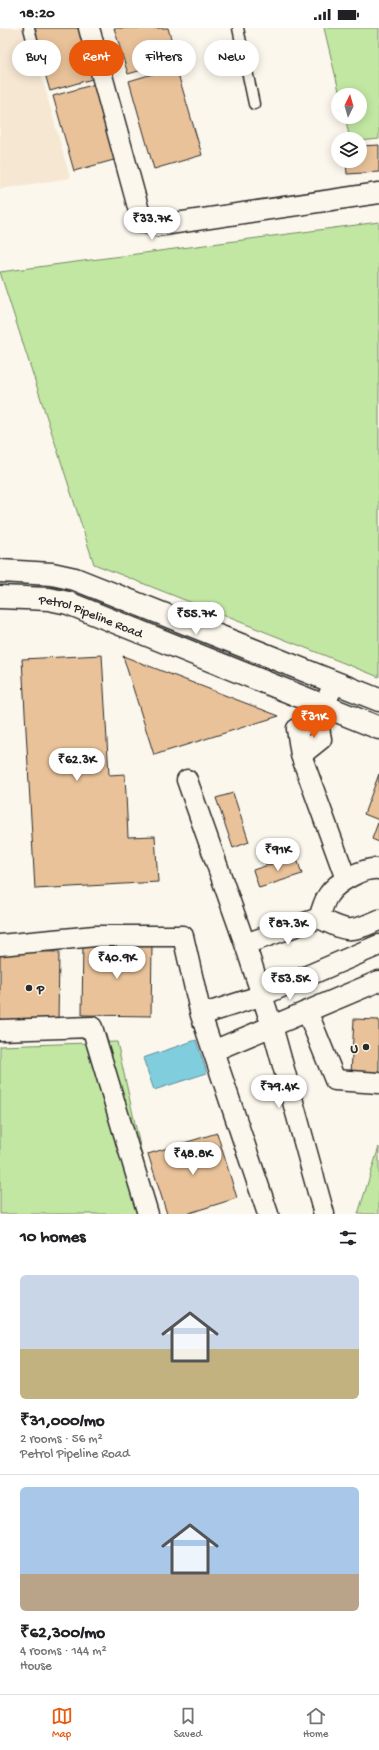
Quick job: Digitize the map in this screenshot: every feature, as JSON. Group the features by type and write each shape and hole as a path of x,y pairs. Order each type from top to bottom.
{"main road":[{"name":"Petrol Pipeline Road","path":"0,571 52,574 76,579 379,700"},
{"name":"Petrol Pipeline Road","path":"0,597 48,599 68,603 320,711 379,728"}],"street":[{"path":"89,28 142,222 156,226 379,193"},
{"path":"335,683 320,711 321,739 301,755 346,879"},
{"path":"187,780 263,995 324,1214"},
{"path":"319,918 328,894 346,879 367,870 379,869"},
{"path":"245,944 319,918 346,930 358,929 379,920"},
{"path":"0,945 95,936 183,936 200,1015 268,1214"},
{"path":"200,1015 263,995 379,944"},
{"path":"213,1051 307,1011 376,986 353,956"},
{"path":"307,1011 335,1080 379,1083"},
{"path":"0,1030 92,1027 148,1214"}],"lane":[{"path":"29,28 32,40"},
{"path":"238,28 254,104"}],"shaded area":[{"path":"0,28 28,28 31,40 12,40 12,76 41,76 70,178 0,189"}],"green space":[{"path":"324,28 379,28 379,139 367,140 367,132 348,132 347,124 367,124 367,88 338,88"},
{"path":"379,222 379,677 94,564 0,272"},
{"path":"117,1042 155,1214 0,1214 0,1046"},
{"path":"379,1147 379,1214 358,1214"}],"water":[{"path":"196,1040 207,1073 154,1090 143,1058"}],"building":[{"path":"32,28 85,28 88,40 69,40 69,76 99,77 50,91 46,76 61,76 61,40 35,40"},
{"path":"114,28 168,28 171,40 132,40 132,73 128,74 124,61 124,40 118,40"},
{"path":"146,76 179,76 202,155 154,169 129,81"},
{"path":"99,83 121,158 74,171 53,96"},
{"path":"379,145 379,172 347,174 347,168 367,168 367,146"},
{"path":"102,655 109,775 125,774 128,837 155,836 158,882 35,889 22,659"},
{"path":"123,656 279,716 154,755"},
{"path":"379,774 379,820 364,814"},
{"path":"233,793 249,842 233,848 216,798"},
{"path":"379,820 379,842 372,839"},
{"path":"296,856 302,874 259,888 253,870"},
{"path":"83,943 152,944 151,1016 82,1015"},
{"name":"P","path":"0,951 59,952 58,1024 0,1023"},
{"name":"U","path":"354,1019 379,1020 379,1075 351,1074"},
{"path":"217,1133 237,1198 186,1214 167,1214 148,1154"}],"place":[{"name":"P","path":"29,988"},
{"name":"U","path":"366,1047"}]}
